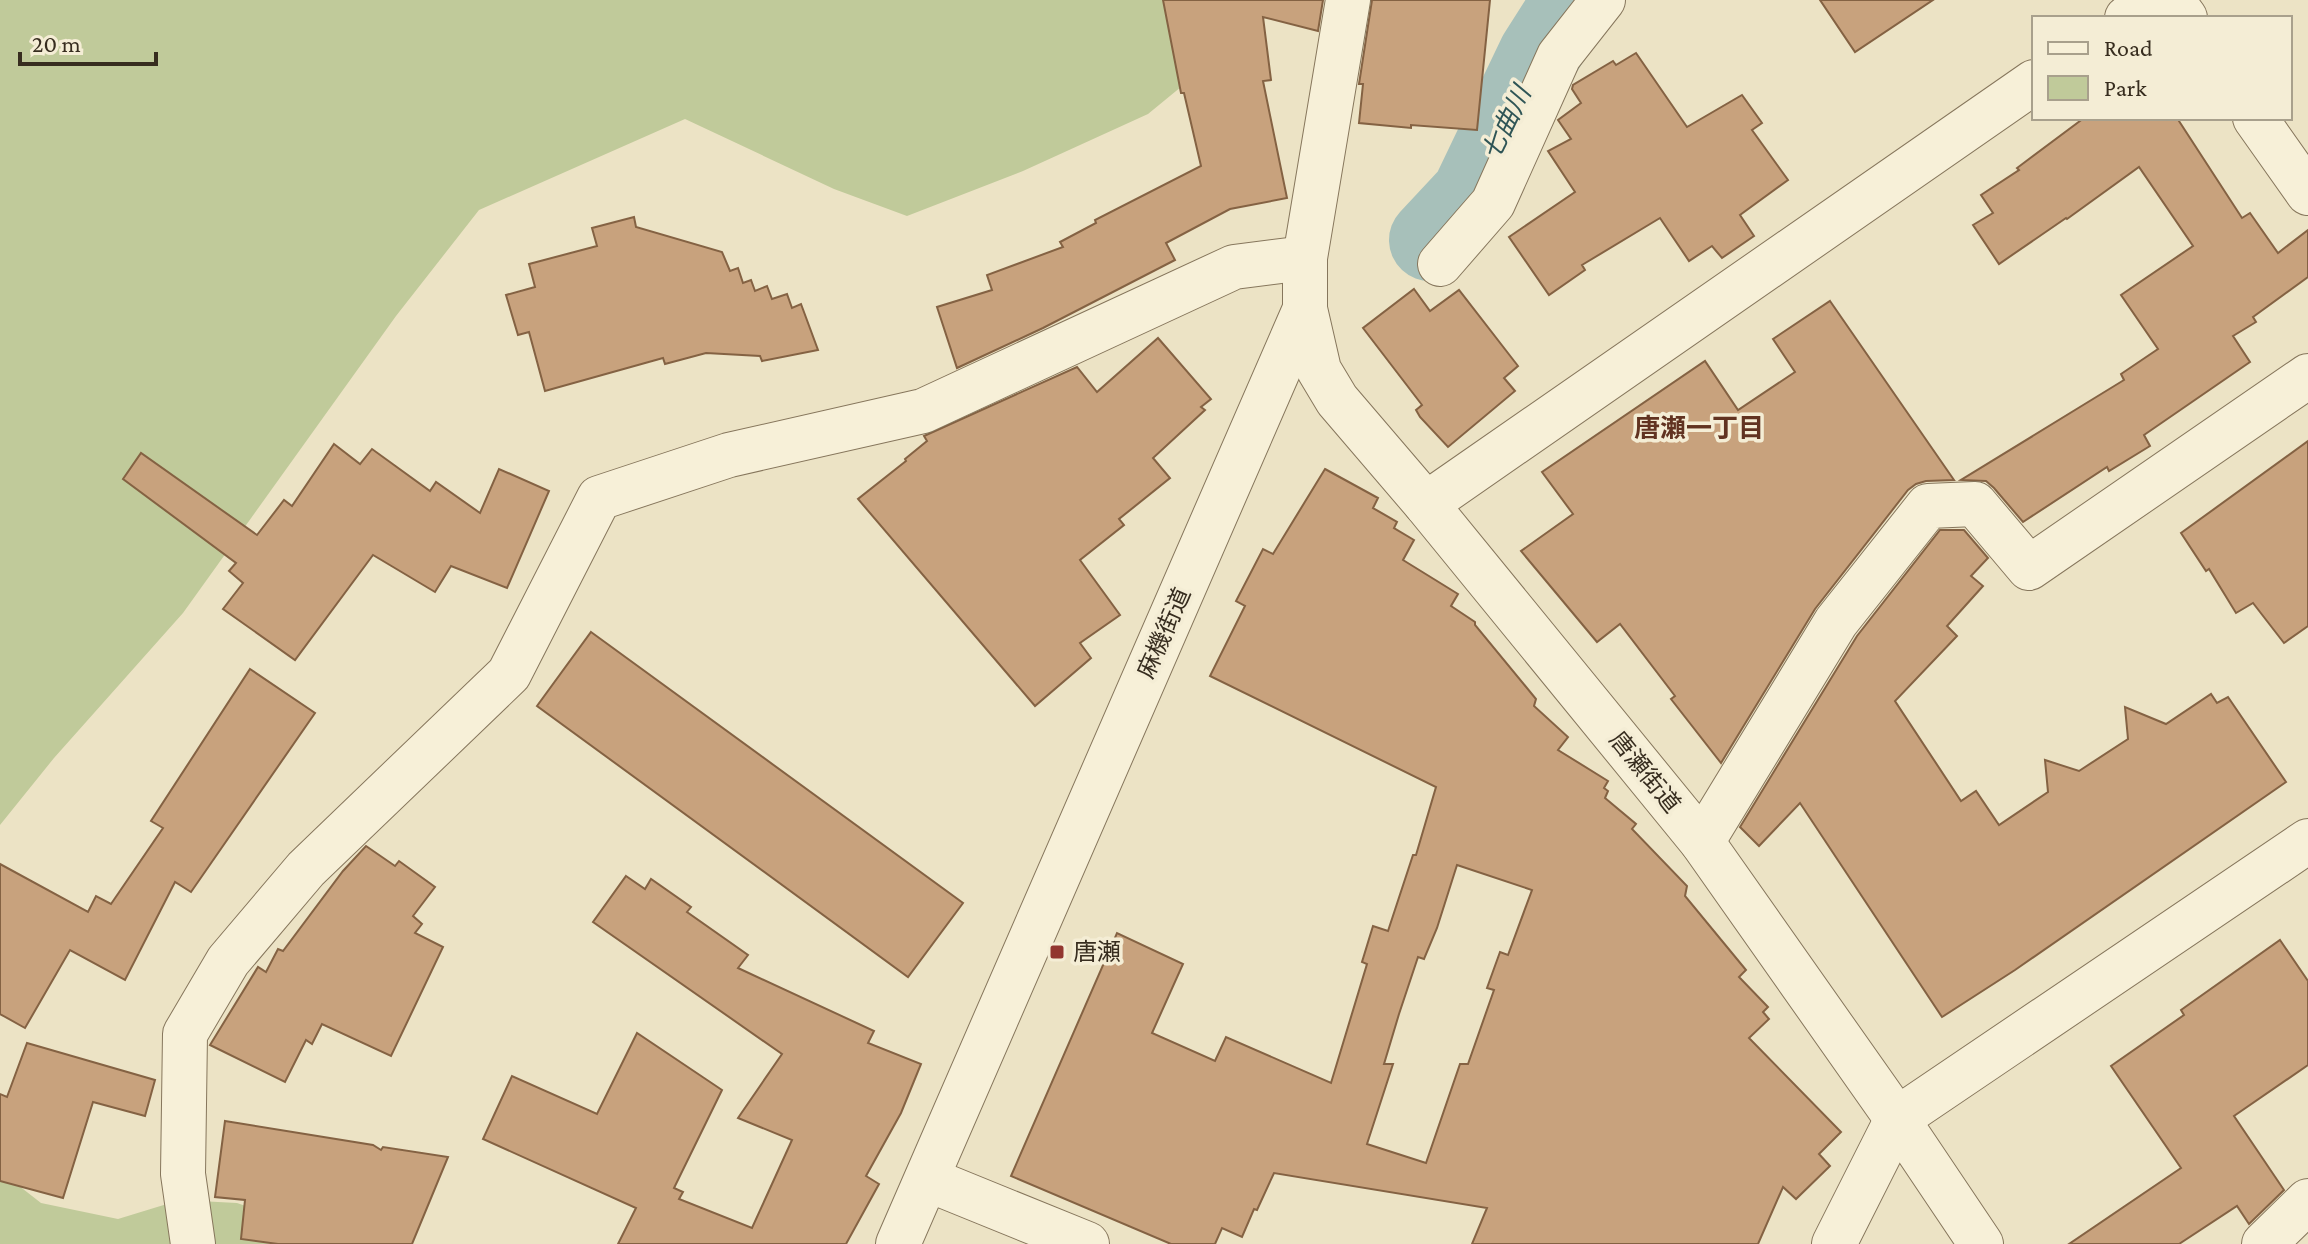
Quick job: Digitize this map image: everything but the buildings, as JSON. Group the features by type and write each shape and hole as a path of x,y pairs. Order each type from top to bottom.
{"street":[{"name":"麻機街道","path":"898,1244 1305,309 1305,258 1348,0"},
{"path":"1440,264 1493,203 1559,56 1603,0"},
{"path":"2130,16 2153,0"},
{"path":"1426,504 2032,83"},
{"path":"2256,120 2308,193"},
{"path":"193,1244 183,1174 185,1034 228,961 306,869 509,674 599,498 729,455 923,411 1234,267 1305,258"},
{"name":"唐瀬街道","path":"1305,309 1319,370 1337,400 1426,504 1702,842 1981,1244"},
{"path":"1702,842 1836,622 1928,506 1975,504 2029,568 2308,376"},
{"path":"1834,1244 1897,1119 2308,841"},
{"path":"927,1179 1087,1244"},
{"path":"2264,1244 2308,1201"}],"green space":[{"path":"0,0 1193,0 1209,64 1148,114 1023,171 907,216 834,189 685,119 479,210 396,316 183,613 54,758 0,825"},
{"path":"0,1171 41,1203 118,1219 180,1200 237,1203 358,1244 0,1244"}],"waterway":[{"name":"七曲川","path":"1430,240 1472,195 1539,55 1574,0"}],"place":[{"name":"唐瀬","path":"1057,952"}],"district":[{"name":"唐瀬一丁目","path":"1699,428"}]}
